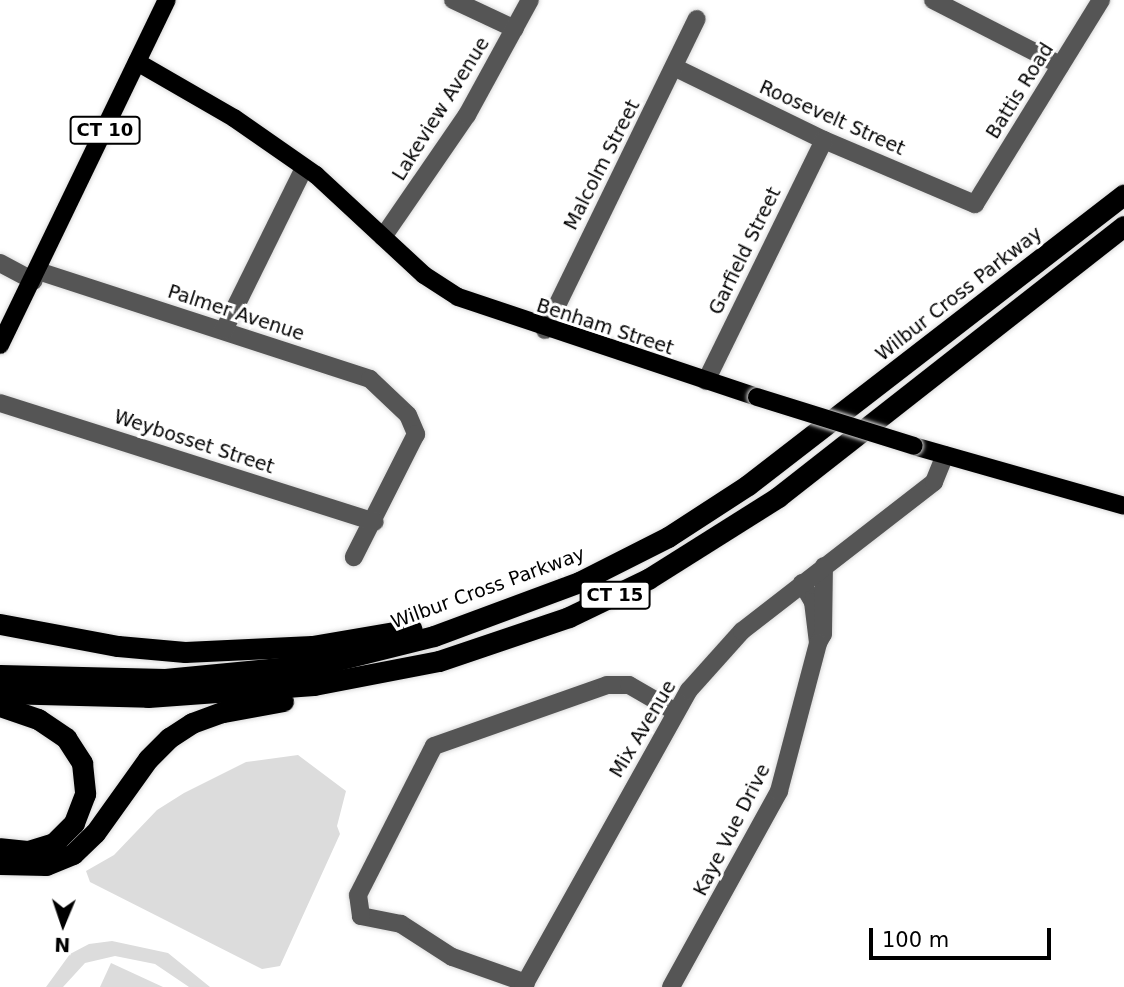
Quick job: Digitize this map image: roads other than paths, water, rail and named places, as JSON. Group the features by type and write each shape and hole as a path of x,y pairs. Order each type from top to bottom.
{"highway":[{"name":"Wilbur Cross Parkway","path":"0,675 165,679 246,675 381,651 477,621 579,582 668,537 748,485 1124,194"},
{"name":"CT 15","path":"0,693 148,697 230,694 384,674 496,644 569,617 715,539 778,496 1124,226"},
{"path":"0,624 118,646 249,652 477,621"},
{"path":"0,864 46,865 73,854 95,834 148,759 192,723 223,712 351,687 384,674"},
{"path":"0,706 38,719 66,738 82,763 85,793 74,823 54,843 27,851 0,848"}],"main road":[{"name":"CT 10","path":"0,345 36,276 167,0"},
{"name":"Benham Street","path":"137,62 223,111 304,168 348,201 383,237 439,286 478,307 706,382 914,446 1124,506"}],"street":[{"path":"453,0 515,29"},
{"name":"Lakeview Avenue","path":"383,237 467,115 530,0"},
{"path":"933,0 1060,65"},
{"name":"Battis Road","path":"975,204 1101,0"},
{"name":"Malcolm Street","path":"545,330 697,19"},
{"name":"Roosevelt Street","path":"674,67 824,140 975,204"},
{"name":"Garfield Street","path":"706,382 824,140"},
{"path":"224,330 304,168"},
{"name":"Palmer Avenue","path":"0,263 36,276 224,330 370,379 408,415 416,434 375,522"},
{"name":"Weybosset Street","path":"0,403 375,522"},
{"name":"Mix Avenue","path":"525,985 674,711 743,631 934,482 945,455"},
{"path":"355,556 375,522"},
{"name":"Kaye Vue Drive","path":"671,987 779,791 818,643 823,634 824,566"},
{"name":"Kaye Vue Drive","path":"802,583 813,602 818,643"},
{"path":"525,985 472,966 438,949 401,924 361,916 358,895 435,746 619,684 642,691 674,711"}]}
